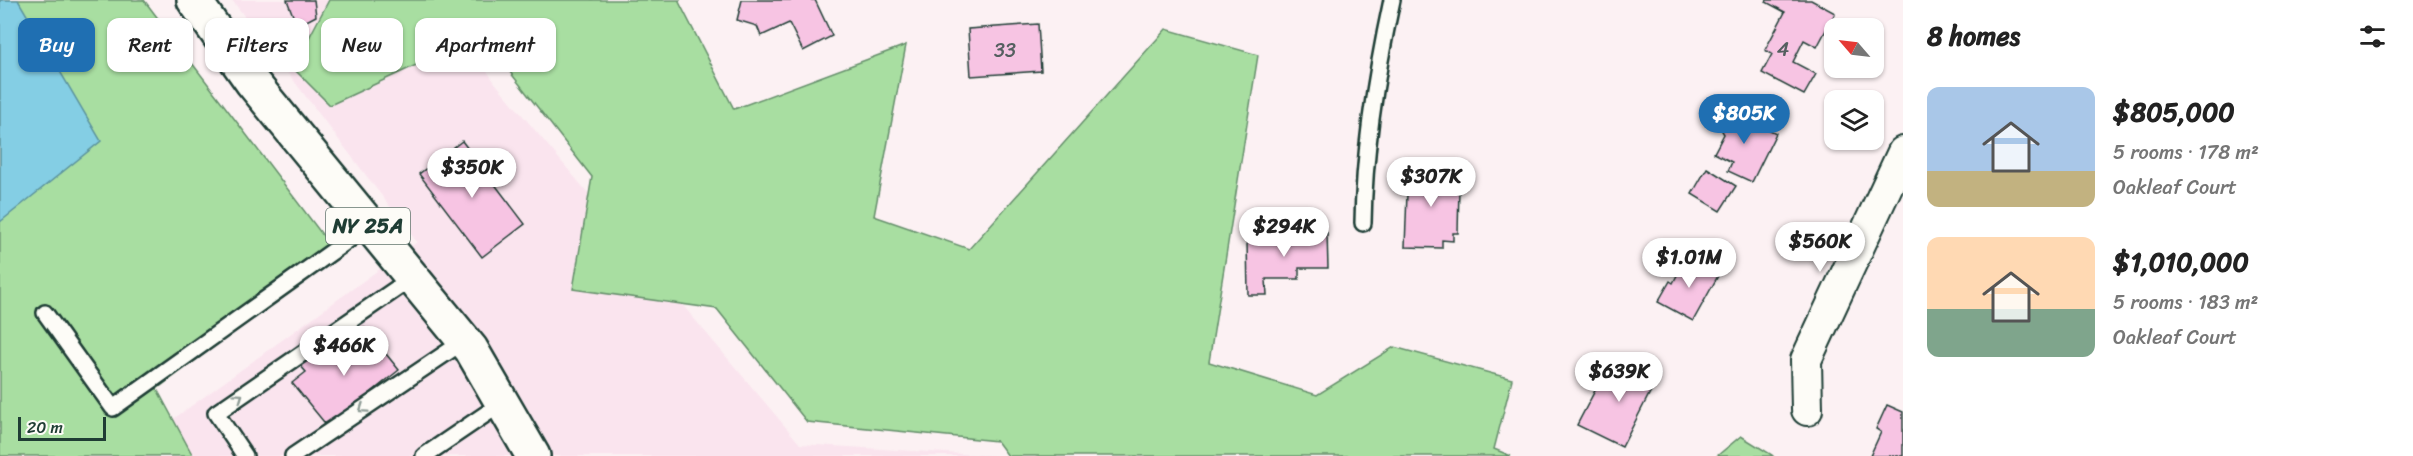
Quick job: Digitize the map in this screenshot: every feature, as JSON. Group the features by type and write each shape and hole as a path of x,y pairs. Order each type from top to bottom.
{"main road":[{"name":"NY 25A","path":"194,0 252,82 464,341 533,456"}],"street":[{"path":"1807,410 1806,360 1903,152"}],"lane":[{"path":"1363,223 1364,177 1376,75 1392,0"},
{"path":"45,313 113,408 368,226"},
{"path":"245,456 216,413 412,278"},
{"path":"293,456 464,341"},
{"path":"424,456 502,403"}],"shaded area":[{"path":"232,0 437,0 450,18 415,18 415,72 488,72 800,444 995,456 185,456 172,420 417,242 287,72 309,72 309,18 246,18"}],"green space":[{"path":"0,0 144,0 158,18 107,18 107,72 193,72 193,64 337,254 157,389 193,456 0,456"},
{"path":"329,0 680,0 734,109 906,45 874,216 969,249 1166,29 1258,55 1209,362 1317,395 1394,347 1512,379 1494,449 1511,456 1008,456 997,441 807,422 717,309 573,289 592,177 510,72 556,72 556,18 415,18 415,66 403,71 403,18 321,18 321,72 401,72 330,105 297,72 309,72 309,38"},
{"path":"1741,436 1772,455 1773,456 1717,456"}],"water":[{"path":"0,0 18,0 29,18 18,18 18,72 60,72 101,141 0,222"}],"building":[{"path":"287,0 314,0 316,16 309,20 294,18"},
{"path":"742,0 815,0 832,36 803,51 789,23 761,36 757,26 737,20"},
{"path":"1767,0 1811,0 1835,13 1832,18 1824,18 1824,34 1817,47 1804,40 1793,62 1816,74 1804,95 1762,73 1772,54 1765,50 1785,12 1766,2"},
{"path":"1038,24 1041,71 971,76 968,29"},
{"path":"1730,110 1776,133 1752,182 1728,171 1732,162 1714,153 1724,134 1721,129"},
{"path":"462,141 525,224 482,257 419,174"},
{"path":"1408,167 1448,169 1447,186 1459,187 1458,233 1453,233 1453,241 1442,240 1442,248 1405,247"},
{"path":"1707,168 1736,186 1720,211 1692,194"},
{"path":"1327,233 1328,268 1299,268 1299,279 1266,279 1267,295 1248,295 1247,239 1264,239 1264,234"},
{"path":"1687,256 1719,274 1693,321 1658,302 1670,281 1673,283"},
{"path":"364,327 399,370 328,427 292,383 306,372 299,364 312,354 320,363"},
{"path":"1626,358 1659,375 1622,447 1577,425 1600,381 1611,387"},
{"path":"1887,405 1903,412 1903,456 1870,456 1881,432 1876,429"}]}
